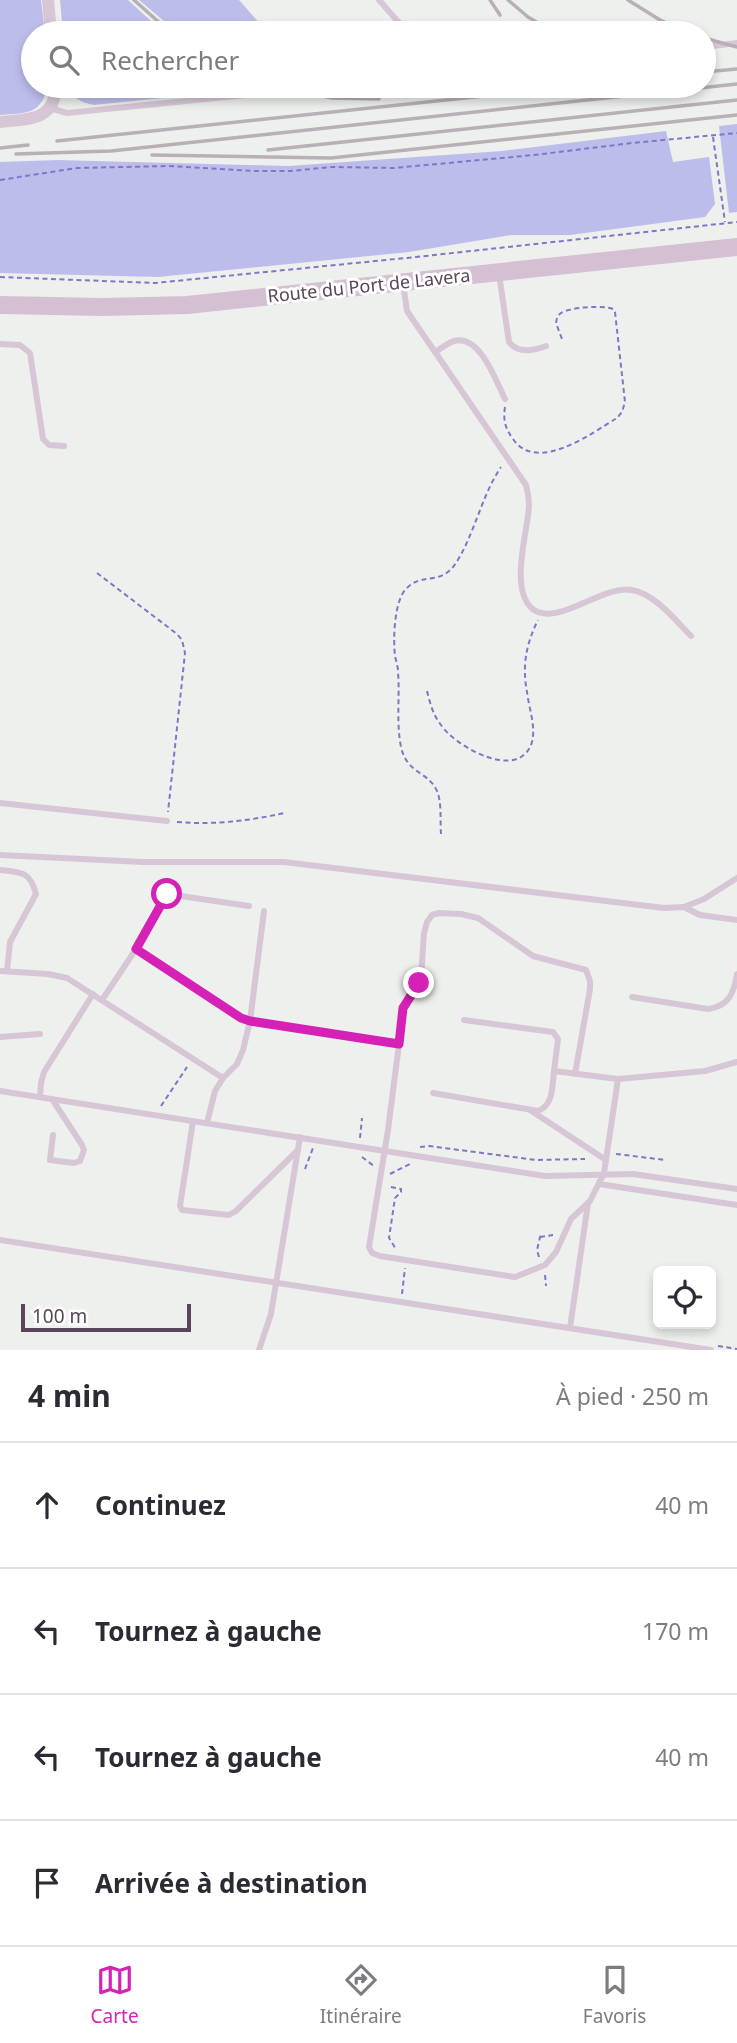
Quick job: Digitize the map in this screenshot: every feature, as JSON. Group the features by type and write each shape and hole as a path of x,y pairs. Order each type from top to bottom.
{"street":[{"path":"48,0 50,21"},
{"path":"0,122 38,117 48,111 55,98"},
{"name":"Route du Port de Lavera","path":"0,305 103,307 187,304 737,247"}],"lane":[{"path":"379,0 397,21"},
{"path":"716,46 737,43"},
{"path":"50,107 67,113 217,98"},
{"path":"499,272 509,342 512,346 527,351 546,346"},
{"path":"403,282 407,311 526,485 529,507 521,569 526,601 533,609 551,614 619,590 632,590 655,601 691,636"},
{"path":"435,352 454,341 470,343 481,352 505,400"},
{"path":"0,344 20,345 30,353 43,439 49,445 64,446"},
{"path":"0,803 167,821"},
{"path":"0,855 143,862 284,862 664,908 684,907 704,899 737,878"},
{"path":"0,870 24,873 36,894 10,942 3,971 59,975 73,981 223,1078"},
{"path":"102,1000 136,949 167,894 249,906"},
{"path":"684,907 700,915 737,920"},
{"path":"207,1123 215,1091 240,1058 250,1021 264,911"},
{"path":"575,1074 590,989 586,970 533,956 486,922 461,914 432,915 427,922 422,944 421,978 403,1008 385,1151 369,1247 372,1253 510,1276 522,1275 545,1265 552,1258 571,1219 588,1203 604,1173 618,1079"},
{"path":"136,949 241,1018 399,1044"},
{"path":"632,997 708,1009 717,1008 732,996 737,974"},
{"path":"40,1097 44,1072 93,994"},
{"path":"432,1093 538,1111 548,1105 558,1039 553,1032 464,1020"},
{"path":"0,1037 40,1034"},
{"path":"555,1071 618,1079 705,1071 737,1062"},
{"path":"0,1091 545,1176 634,1174 737,1189"},
{"path":"52,1099 82,1144 84,1150 80,1161 74,1163 50,1160 53,1135"},
{"path":"528,1109 606,1160"},
{"path":"193,1121 180,1206 182,1210 229,1215 236,1212 298,1150"},
{"path":"258,1350 271,1314 300,1137"},
{"path":"599,1184 737,1205"},
{"path":"569,1328 588,1203"},
{"path":"0,1240 275,1284 712,1348"}],"path":[{"path":"0,180 77,168 169,166 290,171 333,167 394,167 737,133"},
{"path":"713,136 725,223"},
{"path":"0,277 155,283 737,222"},
{"path":"505,400 504,423 514,441 534,452 559,450 617,418 625,402 613,309 603,306 560,314 556,323 562,339"},
{"path":"441,834 438,793 431,783 411,768 405,760 401,745 398,668 394,643 399,598 412,583 437,578 450,572 466,548 492,483 507,457"},
{"path":"97,573 177,634 184,646 167,821 215,823 258,819 284,813"},
{"path":"427,691 432,710 441,726 466,748 503,760 516,759 526,754 533,731 524,668 530,635 541,612"},
{"path":"159,1110 189,1064"},
{"path":"362,1118 359,1140 368,1141"},
{"path":"303,1173 312,1149 316,1146"},
{"path":"416,1147 429,1146 536,1160 594,1158"},
{"path":"358,1153 377,1169"},
{"path":"612,1153 666,1160"},
{"path":"635,1163 636,1156"},
{"path":"386,1176 413,1162"},
{"path":"391,1187 401,1189 395,1198 389,1238 400,1253"},
{"path":"539,1257 537,1250 541,1233"},
{"path":"401,1297 406,1267"},
{"path":"543,1270 545,1286"},
{"path":"712,1348 737,1349"}],"shaded area":[{"path":"0,0 41,0 44,21 21,21 21,98 43,98 31,111 0,115"},
{"path":"60,0 128,0 151,21 62,21"},
{"path":"139,0 239,0 257,21 164,21"},
{"path":"77,98 162,98 94,105"},
{"path":"737,124 737,212 729,213 719,126"},
{"path":"666,131 673,162 709,157 715,204 705,217 570,235 512,235 409,252 158,277 0,273 0,162 58,160 288,166 502,151"}],"railway":[{"path":"134,0 158,21"},
{"path":"490,0 500,15"},
{"path":"508,0 535,21"},
{"path":"628,0 662,21"},
{"path":"716,41 737,47"},
{"path":"716,71 737,69"},
{"path":"716,86 737,84"},
{"path":"332,98 379,99"},
{"path":"57,141 465,98"},
{"path":"16,154 111,151 606,98"},
{"path":"268,150 737,100"},
{"path":"152,155 331,158 737,115"},
{"path":"0,148 28,145"}],"route":[{"path":"167,894 136,949 241,1018 399,1044 403,1008 419,983"}]}
